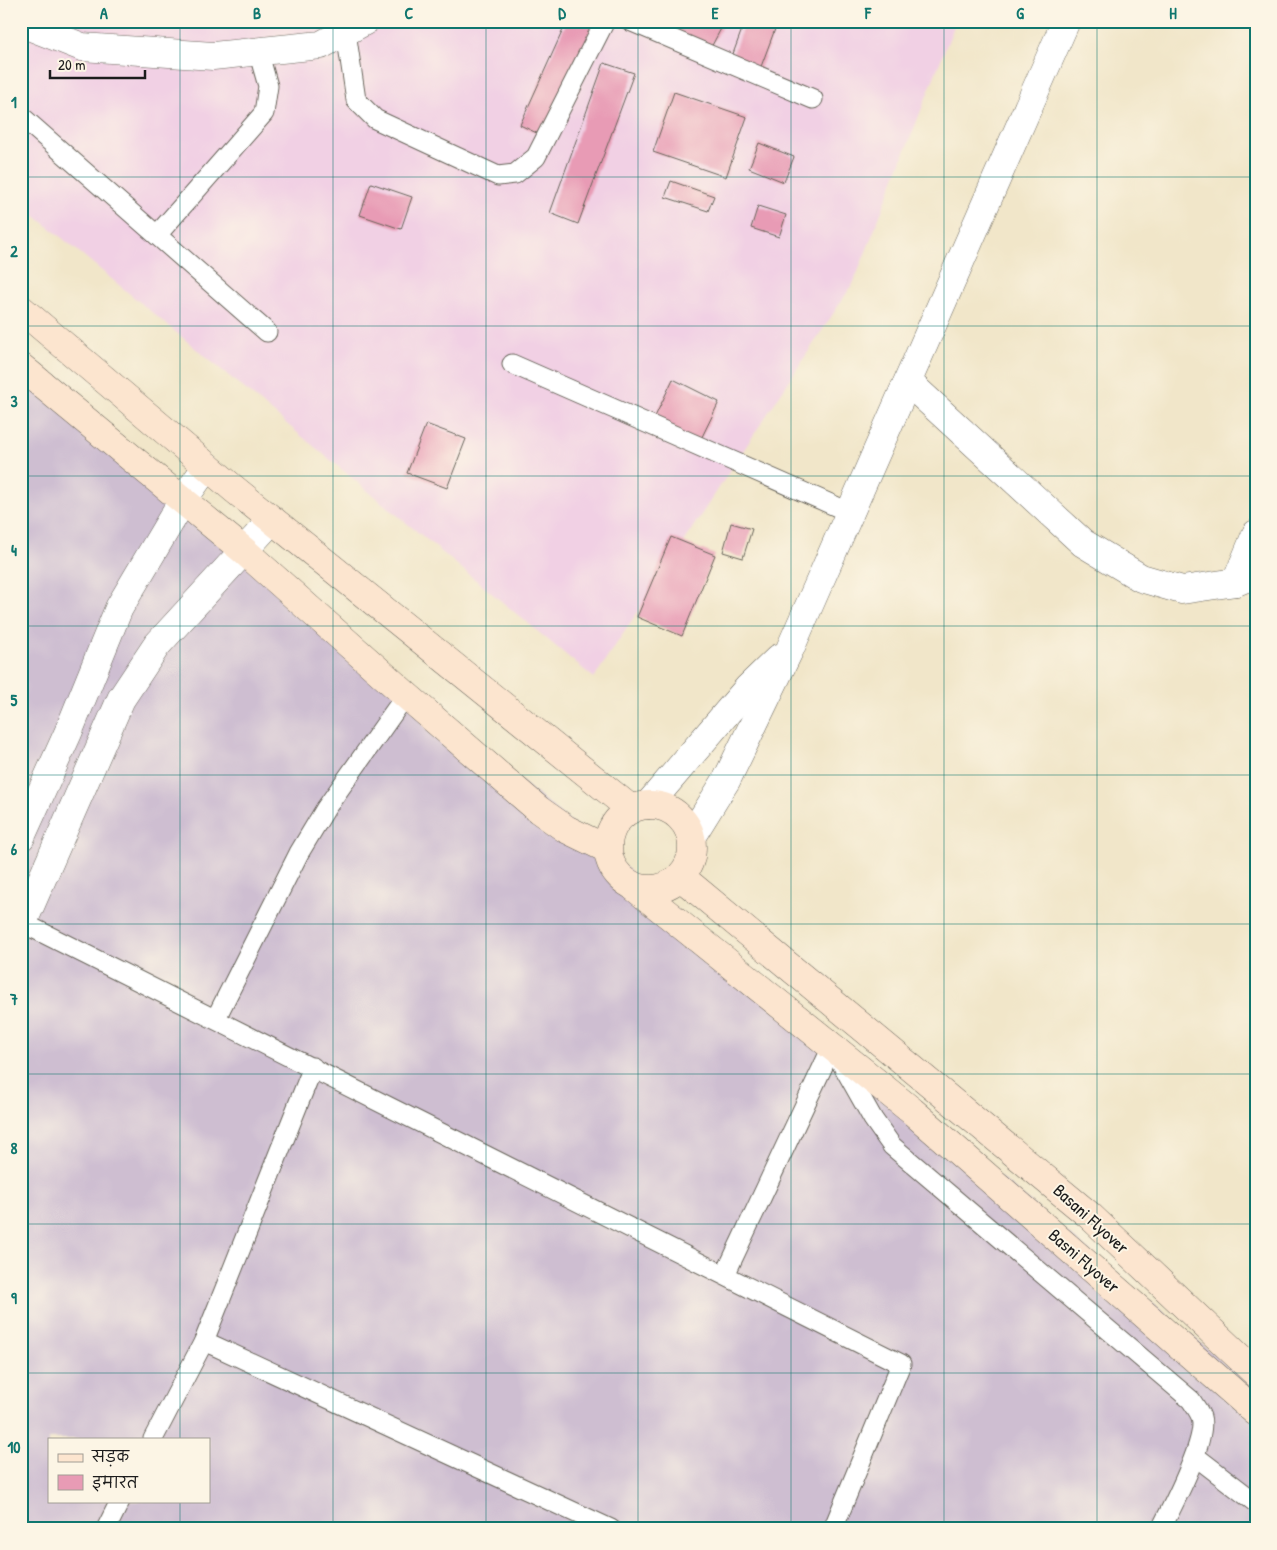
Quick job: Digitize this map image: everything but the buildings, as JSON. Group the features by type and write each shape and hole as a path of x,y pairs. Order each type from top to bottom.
{"main road":[{"path":"21,309 272,520 639,807 667,808 683,820 691,837 691,858 681,877 660,889 634,888"},
{"path":"21,368 243,550 539,810 566,829 607,850"},
{"path":"639,807 613,826 607,850 615,873 832,1046"},
{"name":"Basani Flyover","path":"681,877 919,1072 1089,1215 1256,1373"},
{"name":"Basni Flyover","path":"832,1046 912,1111 1256,1412"}],"street":[{"path":"691,837 727,779 790,649 1066,21"},
{"path":"21,23 48,27 82,47 213,56 321,45 355,27"},
{"path":"908,382 1014,480 1092,548 1141,578 1182,590 1246,578 1256,534"},
{"path":"21,836 68,732 119,608 183,500 207,466"},
{"path":"22,924 120,699 157,645 272,520"},
{"path":"639,807 748,688 790,649"}],"lane":[{"path":"355,27 356,100 375,119 498,176 515,174 536,158 604,21"},
{"path":"630,21 813,99"},
{"path":"157,235 264,113 268,86 258,51"},
{"path":"21,116 267,332"},
{"path":"512,364 851,513"},
{"path":"216,1018 300,853 326,808 406,695"},
{"path":"22,924 216,1018 901,1364 833,1529"},
{"path":"725,1275 832,1046"},
{"path":"832,1046 873,1119 892,1146 1191,1400 1201,1417 1200,1436 1195,1456 1162,1529"},
{"path":"154,1438 204,1341 313,1067"},
{"path":"204,1341 611,1529"},
{"path":"1195,1456 1256,1503"},
{"path":"106,1529 120,1502"}],"shaded area":[{"path":"21,21 956,21 854,282 594,678 21,204"},
{"path":"21,367 1256,1389 1256,1529 21,1529"}]}
